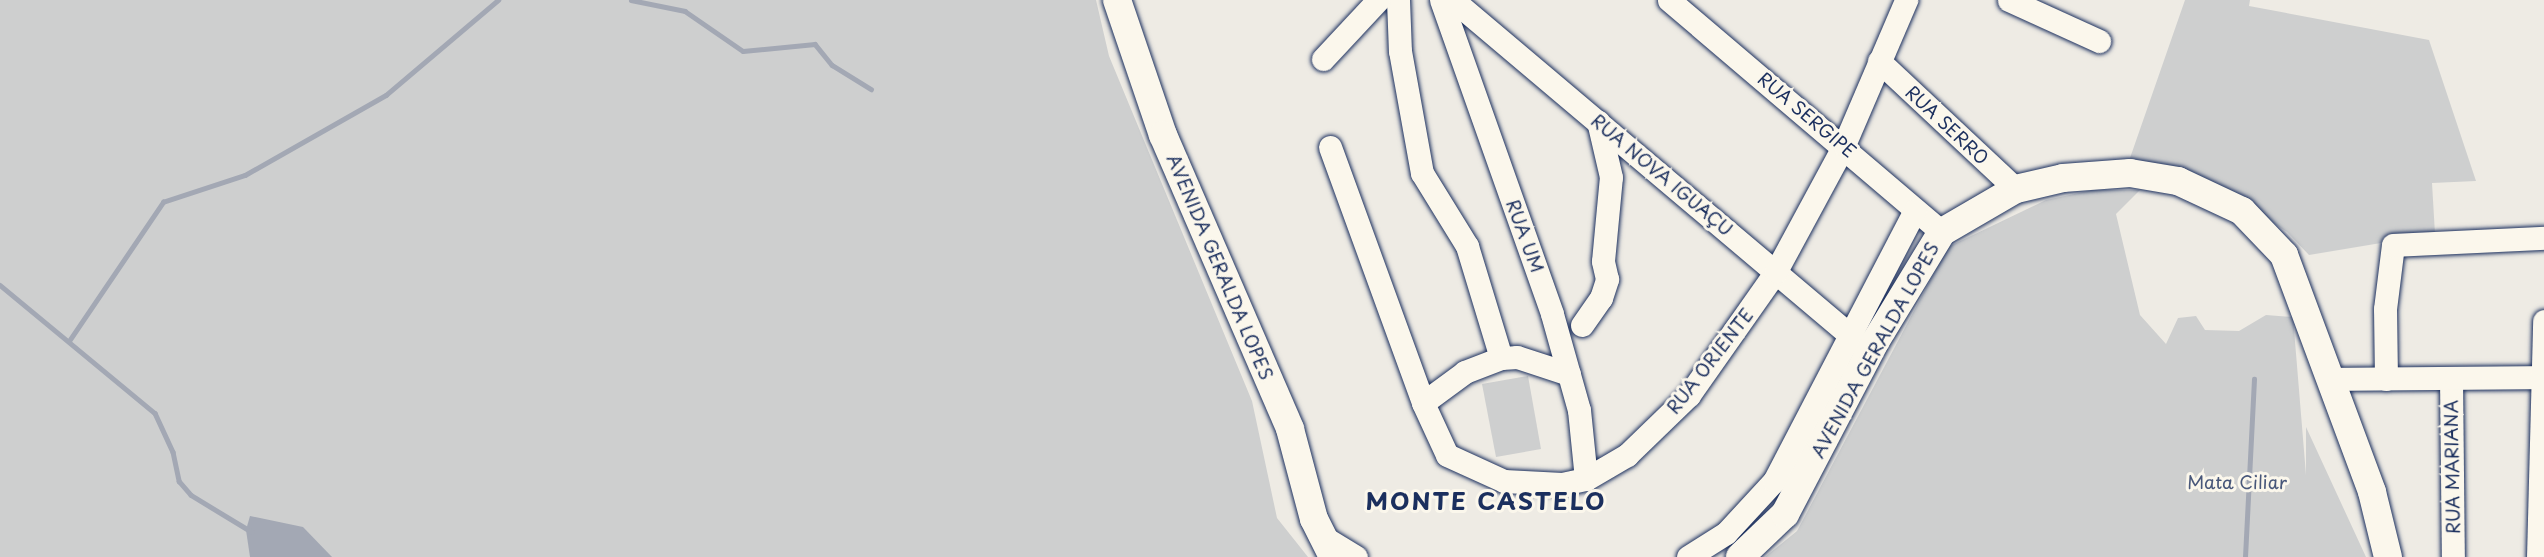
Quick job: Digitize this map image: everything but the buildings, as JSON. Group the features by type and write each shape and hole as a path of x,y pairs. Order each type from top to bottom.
{"main road":[{"name":"AVENIDA GERALDA LOPES","path":"1117,0 1163,135 1290,429 1326,546"},
{"name":"AVENIDA GERALDA LOPES","path":"1740,557 1785,514 1860,345 1942,232 2015,189 2063,178 2130,173 2178,181 2242,211 2284,255 2372,492 2388,557"}],"street":[{"path":"1323,59 1378,0"},
{"path":"1398,0 1400,51 1422,173 1467,246 1501,358"},
{"name":"RUA UM","path":"1441,0 1539,272 1583,426 1586,478"},
{"name":"RUA NOVA IGUAÇU","path":"1453,0 1776,271 1860,345"},
{"name":"RUA SERGIPE","path":"1669,0 1844,145 1942,232"},
{"name":"RUA ORIENTE","path":"1330,147 1423,403 1447,455 1469,468 1533,486 1586,478 1627,455 1689,395 1776,271 1844,145 1906,0"},
{"path":"2009,0 2099,41"},
{"name":"RUA SERRO","path":"1879,61 2015,189"},
{"path":"1582,325 1601,298 1607,279 1603,261 1611,177 1598,121"},
{"name":"AVENIDA GERALDA LOPES","path":"1688,557 1727,534 1761,499 1860,345 1915,210"},
{"path":"2386,379 2385,309 2393,245 2544,238"},
{"path":"2538,557 2544,321"},
{"path":"1423,403 1465,372 1501,358 1529,359 1569,374"},
{"path":"2332,379 2543,377"},
{"name":"RUA MARIANA","path":"2451,378 2453,557"},
{"name":"AVENIDA GERALDA LOPES","path":"1326,546 1356,557"}],"green space":[{"path":"0,0 1096,0 1109,56 1252,401 1277,518 1308,557 0,557"},
{"path":"2185,0 2250,0 2249,6 2429,40 2476,181 2432,183 2435,234 2309,255 2287,232 2242,202 2151,163 2130,158"},
{"name":"Mata Ciliar","path":"2093,190 2140,190 2116,214 2140,315 2166,344 2178,318 2196,316 2205,330 2239,331 2266,315 2293,317 2306,475 2306,427 2366,557 1765,557 1797,531 1948,247 2046,200"},
{"path":"1528,376 1541,449 1496,457 1482,384"}],"shaded area":[{"path":"250,516 303,527 332,557 250,557 246,530"}],"waterway":[{"path":"69,341 163,202 245,175 386,95 498,0"},
{"path":"631,0 685,11 743,51 815,44 832,65 871,89"},
{"path":"0,285 155,413 173,452 179,481 191,495 252,532"},
{"path":"2245,557 2254,379"}],"district":[{"name":"MONTE CASTELO","path":"1486,501"}]}
